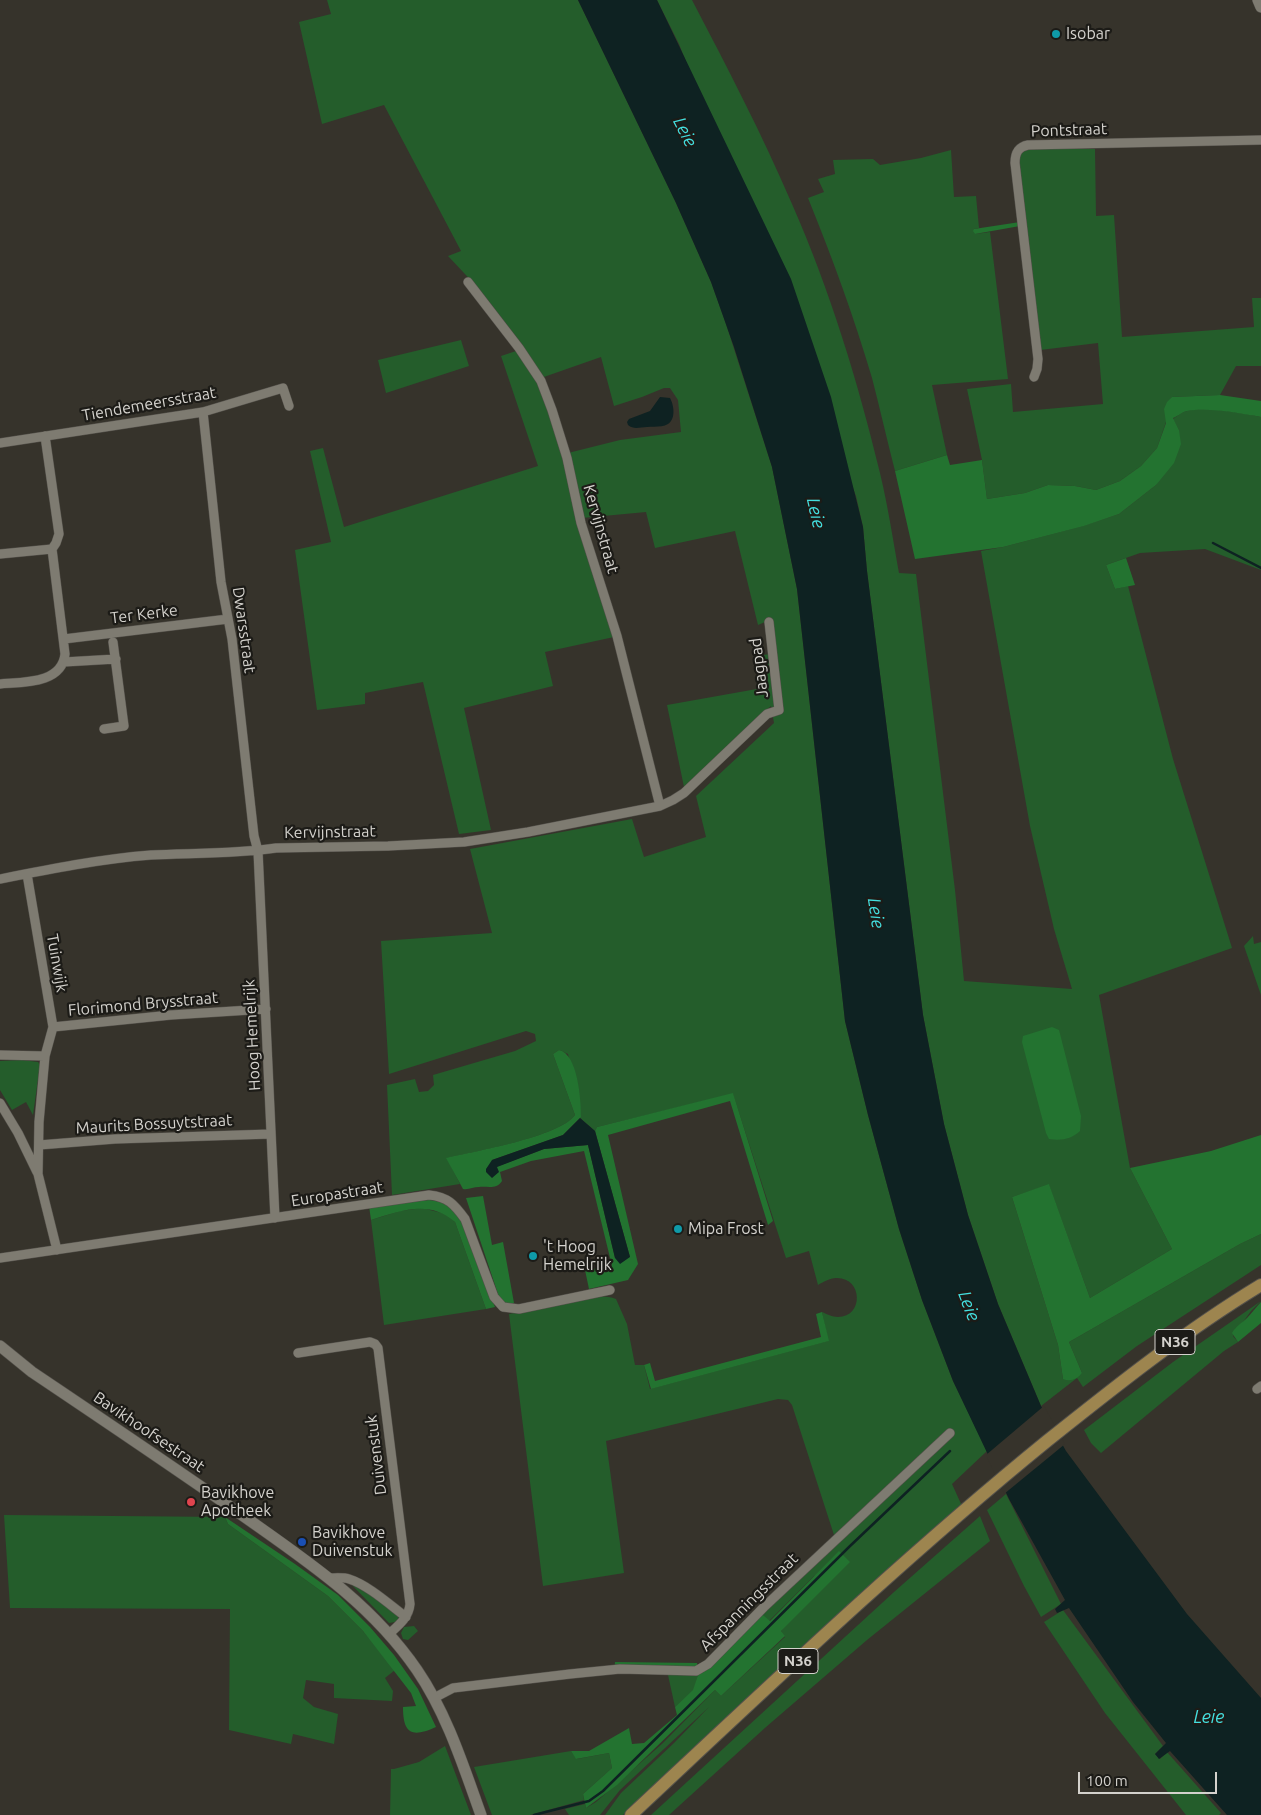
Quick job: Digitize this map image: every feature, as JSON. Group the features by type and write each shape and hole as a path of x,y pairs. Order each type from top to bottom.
{"main road":[{"name":"N36","path":"631,1815 965,1509 1143,1365 1261,1285"}],"street":[{"path":"1258,0 1261,7"},
{"name":"Pontstraat","path":"1034,377 1038,359 1015,163 1017,151 1028,145 1261,140"},
{"name":"Kervijnstraat","path":"468,282 519,348 541,382 552,410 567,458 581,523 617,636 660,806"},
{"name":"Tiendemeersstraat","path":"0,443 204,412 284,388 289,406"},
{"name":"Dwarsstraat","path":"204,412 222,582 232,639 254,836 258,851"},
{"path":"45,436 59,534 52,549 64,639 64,662"},
{"path":"0,554 52,549"},
{"name":"Ter Kerke","path":"64,639 228,619"},
{"name":"Jaagpad","path":"769,622 779,710"},
{"name":"Ter Kerke","path":"104,729 124,726 113,642"},
{"path":"0,684 44,679 64,662 116,659"},
{"name":"Kervijnstraat","path":"0,879 96,860 151,855 258,851 276,848 388,846 464,842 528,832 660,806 684,793 767,714 779,710"},
{"name":"Hoog Hemelrijk","path":"258,851 275,1218"},
{"name":"Tuinwijk","path":"27,874 53,1027 45,1056 38,1174"},
{"name":"Florimond Brysstraat","path":"53,1027 171,1015 266,1009"},
{"path":"0,1055 45,1056"},
{"name":"Tuinwijk","path":"0,1103 18,1133 38,1174 57,1250"},
{"name":"Maurits Bossuytstraat","path":"39,1145 115,1139 271,1134"},
{"name":"Europastraat","path":"0,1258 429,1195 443,1197 457,1208 465,1219 494,1297 503,1307 519,1309 610,1290"},
{"name":"Duivenstuk","path":"298,1353 370,1342 378,1348 410,1604 410,1610 406,1617"},
{"name":"Bavikhoofsestraat","path":"0,1346 32,1372 297,1553 350,1594 389,1634 416,1668 434,1698 454,1740 481,1815"},
{"name":"Afspanningsstraat","path":"434,1698 453,1688 620,1669 696,1672 708,1664 764,1606 950,1432"},
{"path":"329,1578 348,1578 358,1583 406,1617 389,1634"}],"green space":[{"path":"327,0 578,0 676,203 711,282 772,467 797,589 845,1021 868,1115 899,1229 922,1300 953,1381 987,1451 952,1484 962,1506 623,1815 605,1815 621,1793 709,1707 620,1790 600,1815 569,1815 565,1809 585,1804 586,1808 596,1802 663,1743 715,1690 721,1696 785,1637 781,1631 815,1575 769,1621 762,1614 762,1605 834,1535 792,1405 788,1400 778,1399 606,1441 624,1573 543,1586 509,1314 593,1296 616,1299 627,1324 635,1365 644,1365 650,1389 828,1341 822,1312 836,1317 846,1315 852,1311 857,1297 851,1284 845,1279 829,1279 818,1285 809,1251 786,1258 733,1094 597,1127 595,1131 580,1118 568,1054 559,1050 553,1054 575,1115 566,1123 552,1130 516,1142 447,1158 460,1184 392,1195 387,1085 415,1079 419,1092 428,1091 434,1085 433,1075 515,1051 536,1041 535,1034 526,1031 389,1074 381,941 492,933 470,849 632,819 644,857 706,837 696,796 774,723 771,706 684,787 667,705 768,687 764,655 769,654 765,622 758,625 735,531 655,548 646,512 582,518 568,453 620,440 681,432 678,400 670,388 664,388 614,406 601,357 541,378 521,343 480,290 448,256 461,251 384,105 322,124 299,22 331,14"},
{"path":"657,0 692,0 781,178 819,270 842,337 880,473 899,573 916,574 955,890 964,981 1072,989 1054,929 1030,826 981,551 1083,526 1119,514 1156,485 1179,430 1173,419 1183,412 1204,409 1261,417 1261,570 1205,549 1140,553 1106,565 1115,589 1128,586 1173,759 1232,948 1099,995 1130,1168 1172,1249 1090,1298 1049,1185 1012,1197 1058,1345 1063,1379 1082,1373 1069,1342 1240,1244 1261,1234 1261,1265 1137,1346 1083,1387 1077,1378 1041,1406 998,1304 968,1215 944,1124 923,1015 863,527 856,496 679,44"},
{"path":"1027,148 1095,149 1096,216 1114,215 1122,337 1254,327 1252,298 1261,298 1261,366 1236,366 1220,395 1172,397 1157,448 1141,466 1120,481 1096,490 1075,486 1048,485 1025,493 987,499 982,460 967,389 1011,384 1013,412 1103,404 1098,343 1040,350 1018,161 1022,151"},
{"path":"951,150 954,197 976,196 979,228 974,229 975,234 990,232 1008,379 932,385 947,455 895,471 865,355 826,242 808,198 824,192 818,179 835,174 833,160 873,159 880,165 921,158"},
{"path":"1020,222 1020,226 975,234 973,231 974,229"},
{"path":"461,340 469,366 386,393 378,360"},
{"path":"519,350 538,383 563,450 614,637 545,652 553,686 464,708 491,830 459,834 423,682 365,693 365,704 317,710 295,550 331,542 310,451 323,448 344,527 538,466 501,356"},
{"path":"1220,395 1261,401 1261,417 1224,411 1195,410 1183,412 1173,418 1179,430 1181,444 1174,463 1156,485 1119,514 1084,526 1003,547 915,559 895,471 947,455 950,465 982,460 987,499 1025,493 1048,485 1075,486 1096,490 1120,481 1141,466 1157,448 1166,423 1164,409 1172,397"},
{"path":"1126,558 1135,585 1115,589 1106,565"},
{"path":"1253,936 1254,944 1261,942 1261,995 1244,946"},
{"path":"1052,1027 1059,1030 1081,1116 1080,1131 1070,1138 1058,1140 1049,1139 1046,1133 1022,1042 1023,1036"},
{"path":"559,1050 565,1053 574,1068 579,1089 581,1117 563,1135 492,1160 496,1167 544,1149 588,1145 615,1258 630,1257 595,1131 597,1127 733,1093 773,1221 768,1225 730,1101 608,1135 638,1264 628,1280 589,1289 585,1270 612,1266 584,1151 531,1161 500,1172 502,1181 494,1187 463,1189 446,1158 535,1136 566,1123 575,1115 553,1054"},
{"path":"22,1060 38,1062 40,1065 33,1115 26,1102 12,1110 0,1090 0,1061"},
{"path":"1261,1135 1261,1234 1240,1244 1069,1342 1082,1373 1074,1379 1063,1379 1058,1345 1012,1197 1049,1184 1090,1298 1172,1249 1130,1168 1211,1151"},
{"path":"483,1196 492,1245 503,1242 514,1303 502,1306 466,1198"},
{"path":"429,1200 447,1205 462,1221 478,1257 495,1307 486,1309 455,1222 445,1215 425,1209 393,1213 371,1220 369,1206"},
{"path":"422,1208 446,1214 455,1222 486,1309 384,1325 371,1220 400,1211"},
{"path":"1261,1301 1251,1311 1233,1336 1238,1342 1224,1351 1101,1453 1091,1443 1084,1430 1173,1362"},
{"path":"1261,1302 1261,1323 1238,1342 1232,1333"},
{"path":"822,1312 829,1341 651,1389 644,1365 650,1363 655,1381 821,1337 816,1314"},
{"path":"1006,1494 1061,1604 1041,1617 987,1510"},
{"path":"4,1515 225,1517 228,1524 328,1596 363,1631 395,1670 385,1678 393,1691 392,1701 334,1698 334,1684 306,1680 303,1698 314,1707 338,1714 334,1744 293,1734 291,1744 229,1730 230,1609 10,1608"},
{"path":"980,1516 990,1541 867,1640 766,1727 669,1815 651,1815 894,1592"},
{"path":"225,1517 338,1595 370,1627 394,1655 418,1689 436,1727 415,1733 407,1728 403,1716 403,1707 416,1706 411,1693 363,1631 328,1596 228,1524"},
{"path":"839,1551 850,1562 781,1631 785,1636 721,1696 715,1690 617,1785 586,1808 583,1794 612,1768 609,1753 576,1759 571,1751 589,1751 629,1728 632,1744 644,1743 677,1715 675,1707 693,1690 698,1675 614,1673 615,1662 697,1663 698,1674 762,1614 770,1621"},
{"path":"350,1583 384,1604 398,1616 398,1620 389,1623"},
{"path":"1063,1610 1163,1746 1155,1754 1160,1759 1167,1752 1221,1813 1219,1815 1186,1815 1105,1713 1044,1622"},
{"path":"414,1626 418,1631 408,1640 403,1639 401,1633 404,1627"},
{"path":"668,1675 698,1675 694,1690 675,1707"},
{"path":"445,1746 471,1815 390,1815 391,1769 419,1762"},
{"path":"571,1751 577,1759 609,1753 612,1768 583,1794 584,1800 530,1815 492,1815 474,1767"}],"water":[{"name":"Leie","path":"578,0 657,0 791,279 831,397 863,527 923,1015 944,1124 968,1215 998,1304 1041,1406 1066,1451 1187,1614 1261,1698 1261,1815 1227,1815 1170,1751 1159,1759 1155,1754 1166,1743 1133,1702 1069,1608 1057,1613 1055,1609 1065,1600 1009,1499 953,1381 922,1300 899,1229 845,1021 797,589 772,467 711,282 676,203"},
{"path":"660,397 670,398 674,412 671,422 661,426 637,428 628,425 629,419 650,411"},
{"path":"580,1118 595,1131 630,1257 620,1264 615,1258 588,1145 544,1149 497,1167 499,1172 492,1178 486,1172 492,1160 563,1135"}],"pier":[{"path":"1044,1406 1065,1444 1004,1494 986,1455"}],"waterway":[{"path":"1213,543 1261,568"},
{"path":"534,1815 589,1801 603,1791 849,1547 950,1451"}],"place":[{"name":"Isobar","path":"1056,34"},
{"name":"Mipa Frost","path":"678,1229"},
{"name":"'t Hoog Hemelrijk","path":"533,1256"},
{"name":"Bavikhove Apotheek","path":"191,1502"},
{"name":"Bavikhove Duivenstuk","path":"302,1542"}]}
